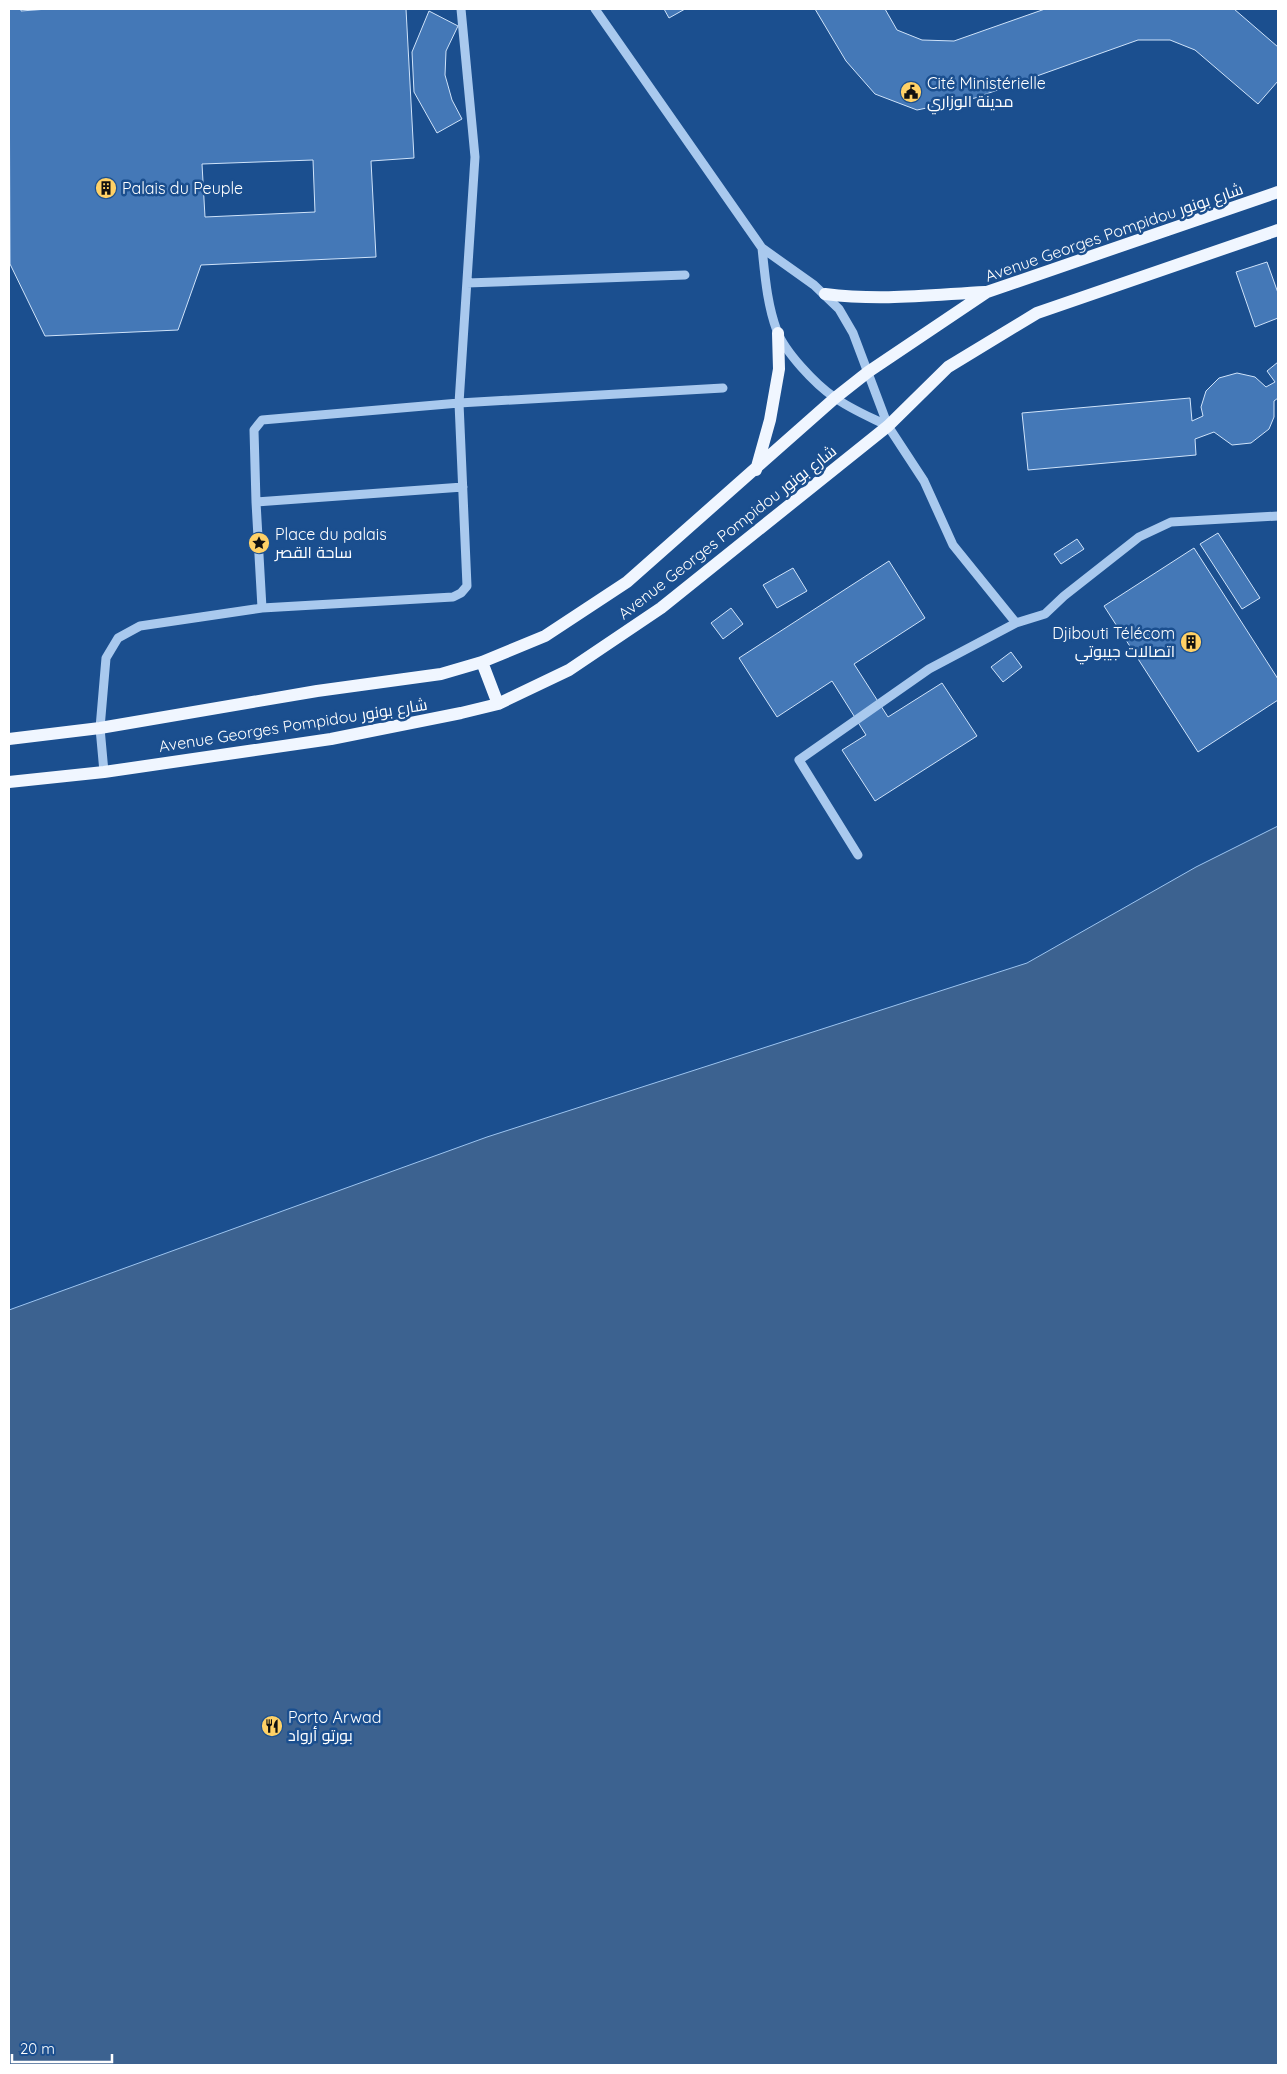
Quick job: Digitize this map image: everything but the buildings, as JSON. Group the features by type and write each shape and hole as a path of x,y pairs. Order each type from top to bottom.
{"main road":[{"name":"Avenue Georges Pompidou شارع بونور","path":"9,739 100,728 317,691 441,674 482,662 545,636 627,582 756,470 835,398 868,372 988,292 1278,192"},
{"name":"Avenue Georges Pompidou شارع بونور","path":"9,782 104,772 331,739 498,704 569,670 661,608 888,426 948,367 1037,313 1278,230"},
{"path":"825,294 861,298 897,298 988,292"},
{"path":"756,470 770,420 779,369 778,333"},
{"path":"482,662 498,704"}],"street":[{"path":"104,772 100,728 106,658 118,638 140,626 262,608 453,597 461,593 467,586 459,403 475,158 461,9"},
{"path":"594,9 762,248 794,269 825,294 839,309 853,333 888,426 924,481 953,545 1016,623"},
{"path":"762,248 767,297 778,333 797,362 815,384 835,398 888,426"},
{"path":"466,283 685,275"},
{"path":"262,608 254,430 262,420 459,403 723,388"},
{"path":"256,502 463,487"},
{"path":"858,855 799,760 929,669 1016,623 1045,614 1064,596 1140,537 1170,522 1278,516"}],"water":[{"path":"1278,826 1278,2065 9,2065 9,1310 487,1137 1027,963 1196,867"}],"place":[{"name":"Cité Ministérielle مدينة الوزاري","path":"911,92"},
{"name":"Palais du Peuple","path":"106,188"},
{"name":"Place du palais ساحة القصر","path":"259,543"},
{"name":"Djibouti Télécom اتصالات جيبوتي","path":"1191,642"},
{"name":"Porto Arwad بورتو أرواد","path":"272,1726"}]}
